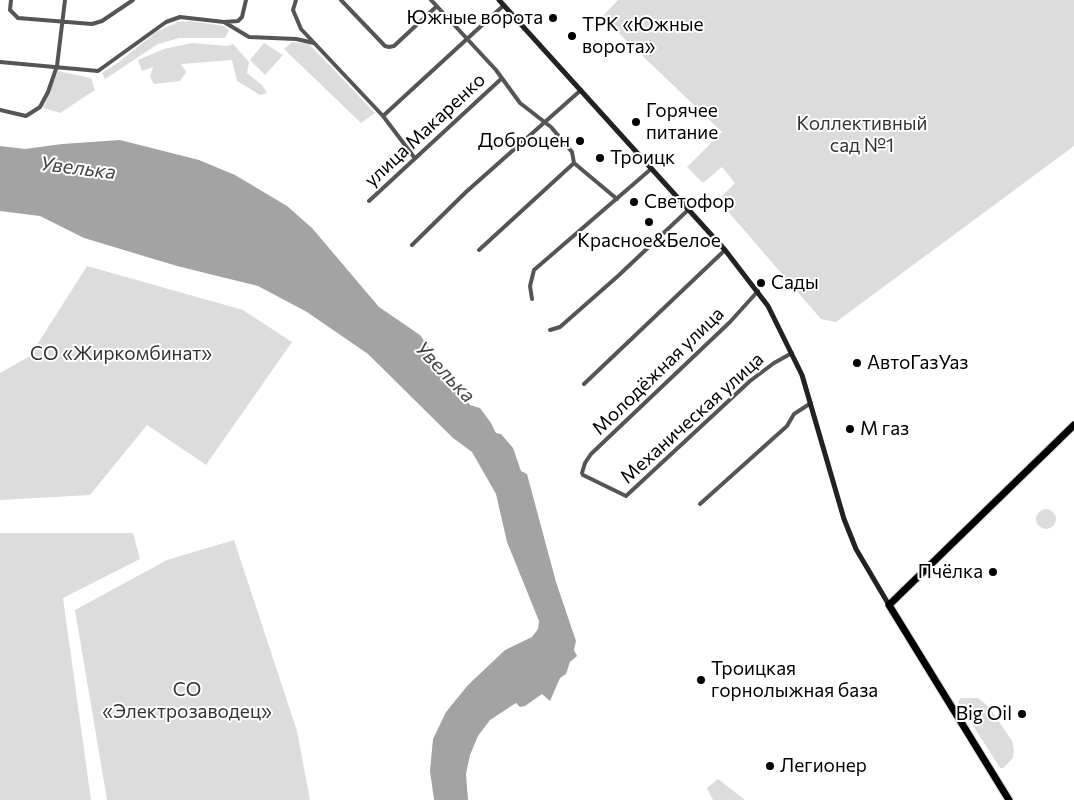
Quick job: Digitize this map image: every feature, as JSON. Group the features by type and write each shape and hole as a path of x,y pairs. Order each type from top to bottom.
{"highway":[{"path":"1009,800 888,605 1074,425"}],"main road":[{"path":"499,0 725,250 758,291 792,353 811,403 827,467 856,549 888,605"}],"street":[{"path":"11,0 10,10 18,18 92,24 102,21 133,0"},
{"path":"0,110 20,116 32,113 40,107 48,92 57,66 64,0"},
{"path":"0,62 98,71 166,22 180,17 224,22 238,21 242,17 246,0"},
{"path":"296,0 293,10 301,29 383,116 414,157"},
{"path":"341,0 385,46 389,47 394,46 437,6"},
{"name":"улица Макаренко","path":"431,0 496,70 520,103 551,127 572,152 574,163 617,199"},
{"path":"383,116 504,5"},
{"path":"224,22 249,37 296,39 314,44"},
{"name":"улица Макаренко","path":"369,200 501,79"},
{"path":"412,245 543,122 580,90"},
{"path":"479,250 574,163"},
{"path":"532,300 530,286 534,270 651,169"},
{"path":"550,330 560,327 611,283 688,210"},
{"path":"584,384 725,250"},
{"name":"Молодёжная улица","path":"582,474 585,463 591,454 730,322 758,291"},
{"name":"Механическая улица","path":"582,474 626,496 750,381 774,363 792,353"},
{"path":"700,504 787,426 794,414 811,403"}],"green space":[{"name":"Коллективный сад №1","path":"618,0 1074,0 1074,146 836,322 821,319 718,200 735,183 722,167 703,183 687,167 722,132 602,17"},
{"path":"190,21 224,26 229,30 225,38 179,38 158,44 105,79 102,73 119,62 156,32 178,22"},
{"path":"292,42 309,44 375,113 361,123 284,49"},
{"path":"192,43 227,46 233,44 249,62 247,73 262,85 267,93 260,95 237,81 232,60 181,64 186,72 180,81 154,84 150,77 153,67 142,71 138,60 164,49"},
{"path":"264,43 283,55 265,75 250,60"},
{"path":"58,71 91,78 95,90 60,113 43,108"},
{"name":"СО «Жиркомбинат»","path":"87,266 243,310 292,342 206,465 147,425 90,495 0,500 0,373 30,356"},
{"path":"1046,509 1053,512 1056,519 1053,526 1046,529 1039,526 1036,519 1039,512"},
{"path":"0,533 133,533 140,559 63,598 91,800 0,800"},
{"name":"СО «Электрозаводец»","path":"234,540 297,731 310,800 107,800 75,610 167,560"},
{"path":"961,698 978,698 989,707 1012,741 1013,758 1003,768 1000,768 958,702"},
{"path":"718,779 745,800 713,800 707,788"}],"water":[{"name":"Увелька","path":"120,140 199,160 235,175 287,206 312,228 379,307 420,335 470,405 480,408 496,433 501,434 513,448 521,471 527,474 556,582 576,641 574,650 577,656 570,662 566,674 560,678 550,701 542,694 525,706 520,707 516,703 490,720 478,736 470,755 466,774 468,800 434,800 430,771 433,739 446,712 468,685 505,650 532,637 538,629 539,621 507,542 496,494 472,452 453,438 368,354 307,312 258,286 177,266 84,238 40,216 0,211 0,146 25,149"}],"place":[{"name":"Южные ворота","path":"553,18"},
{"name":"ТРК «Южные ворота»","path":"572,36"},
{"name":"Горячее питание","path":"636,122"},
{"name":"Доброцен","path":"580,141"},
{"name":"Троицк","path":"600,158"},
{"name":"Светофор","path":"634,202"},
{"name":"Красное&Белое","path":"649,222"},
{"name":"Сады","path":"761,283"},
{"name":"АвтоГазУаз","path":"857,363"},
{"name":"М газ","path":"850,429"},
{"name":"Пчёлка","path":"993,572"},
{"name":"Троицкая горнолыжная база","path":"701,680"},
{"name":"Big Oil","path":"1022,714"},
{"name":"Легионер","path":"770,766"}]}
